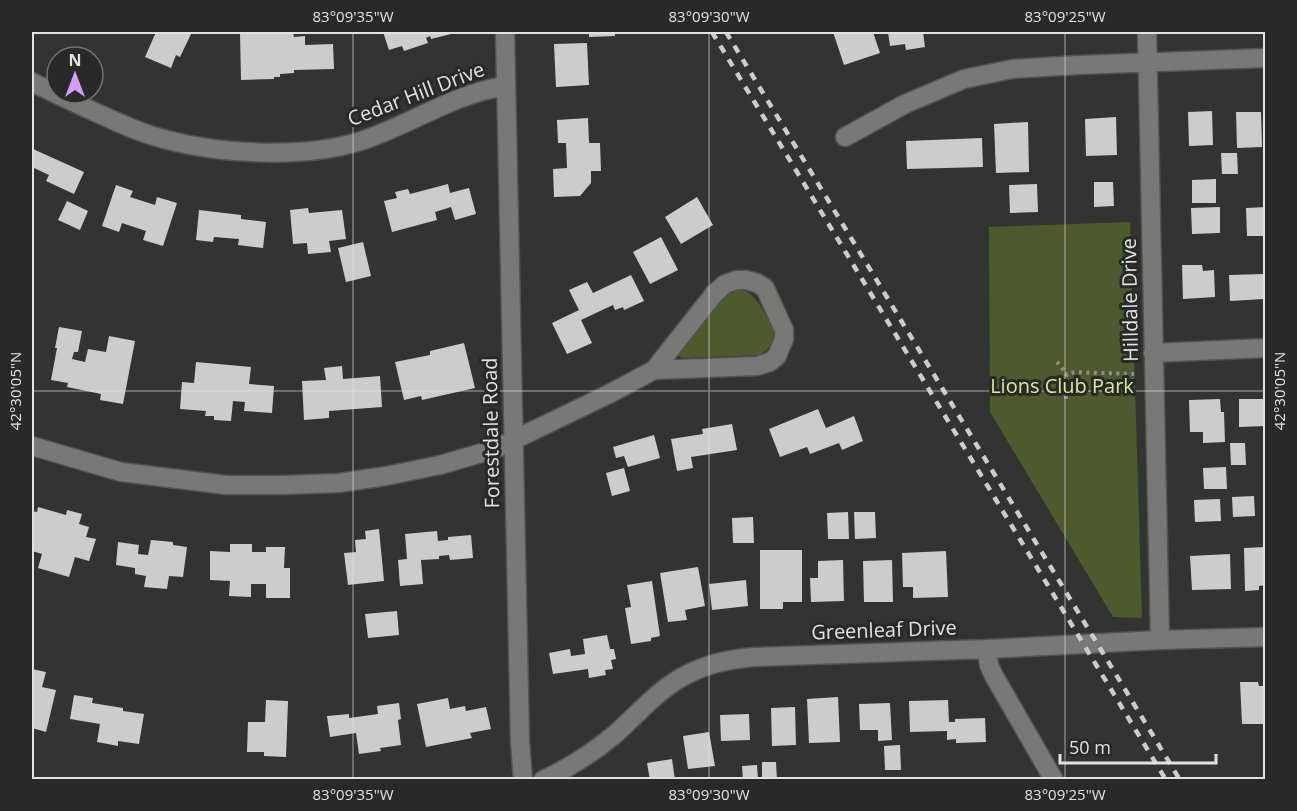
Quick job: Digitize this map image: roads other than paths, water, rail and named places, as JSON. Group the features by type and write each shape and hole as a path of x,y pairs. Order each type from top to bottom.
{"street":[{"name":"Forestdale Road","path":"505,32 520,742 523,780"},
{"name":"Hilldale Drive","path":"1147,32 1160,640"},
{"path":"845,137 905,104 964,79 1012,69 1266,58"},
{"name":"Cedar Hill Drive","path":"32,82 152,136 208,148 246,152 331,148 359,141 388,131 456,99 485,89 505,86"},
{"path":"32,446 121,472 226,485 339,483 440,465 495,449 654,370 714,294 725,284 746,280 765,288 784,330 781,349 770,362 757,366 654,370"},
{"path":"1153,353 1266,348"},
{"name":"Greenleaf Drive","path":"543,780 587,757 667,687 687,674 731,659 1266,637"},
{"path":"987,650 989,665 994,676 1054,780"}],"railway":[{"path":"712,32 1166,780"},
{"path":"726,32 1180,780"}],"park label":[{"name":"Lions Club Park","path":"1062,386"}]}
